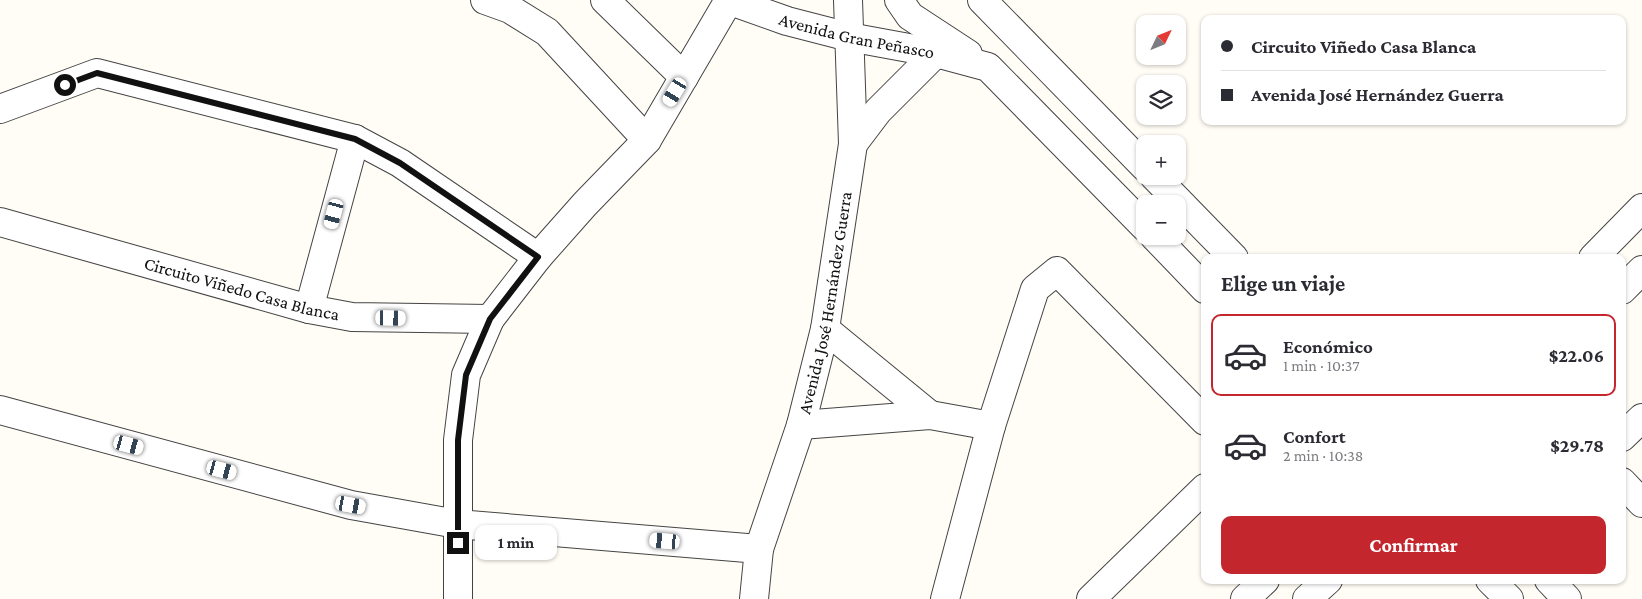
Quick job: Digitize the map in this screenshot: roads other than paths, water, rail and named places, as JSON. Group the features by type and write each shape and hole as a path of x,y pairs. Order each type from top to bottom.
{"street":[{"path":"485,0 510,9 547,32 647,140"},
{"path":"605,0 684,77"},
{"path":"458,599 458,440 466,375 490,319 538,257 585,204 647,140 728,0"},
{"name":"Avenida Gran Peñasco","path":"728,0 787,21 849,37 936,53 988,67"},
{"name":"Avenida José Hernández Guerra","path":"754,599 759,549 801,425 825,329 853,144 848,0"},
{"name":"Avenida Gran Peñasco","path":"899,0 910,16 988,67 1136,219"},
{"path":"982,0 1136,158"},
{"path":"853,144 878,111 936,53"},
{"path":"0,109 97,73 355,139 400,163 538,257"},
{"path":"309,309 355,139"},
{"path":"1163,185 1230,254"},
{"path":"1597,254 1642,208"},
{"name":"Circuito Viñedo Casa Blanca","path":"0,222 309,309 352,317 490,319"},
{"path":"1163,245 1201,285"},
{"path":"1626,286 1642,270"},
{"path":"945,599 990,426 1035,289 1057,271 1201,417"},
{"path":"825,329 930,415"},
{"path":"0,410 351,505 457,524 759,549"},
{"path":"801,425 930,415 990,426"},
{"path":"1626,433 1642,418"},
{"path":"1626,486 1642,503"},
{"path":"1091,599 1201,492"},
{"path":"1245,599 1261,584"},
{"path":"1307,599 1324,584"},
{"path":"1494,584 1508,599"},
{"path":"1553,584 1567,599"}]}
